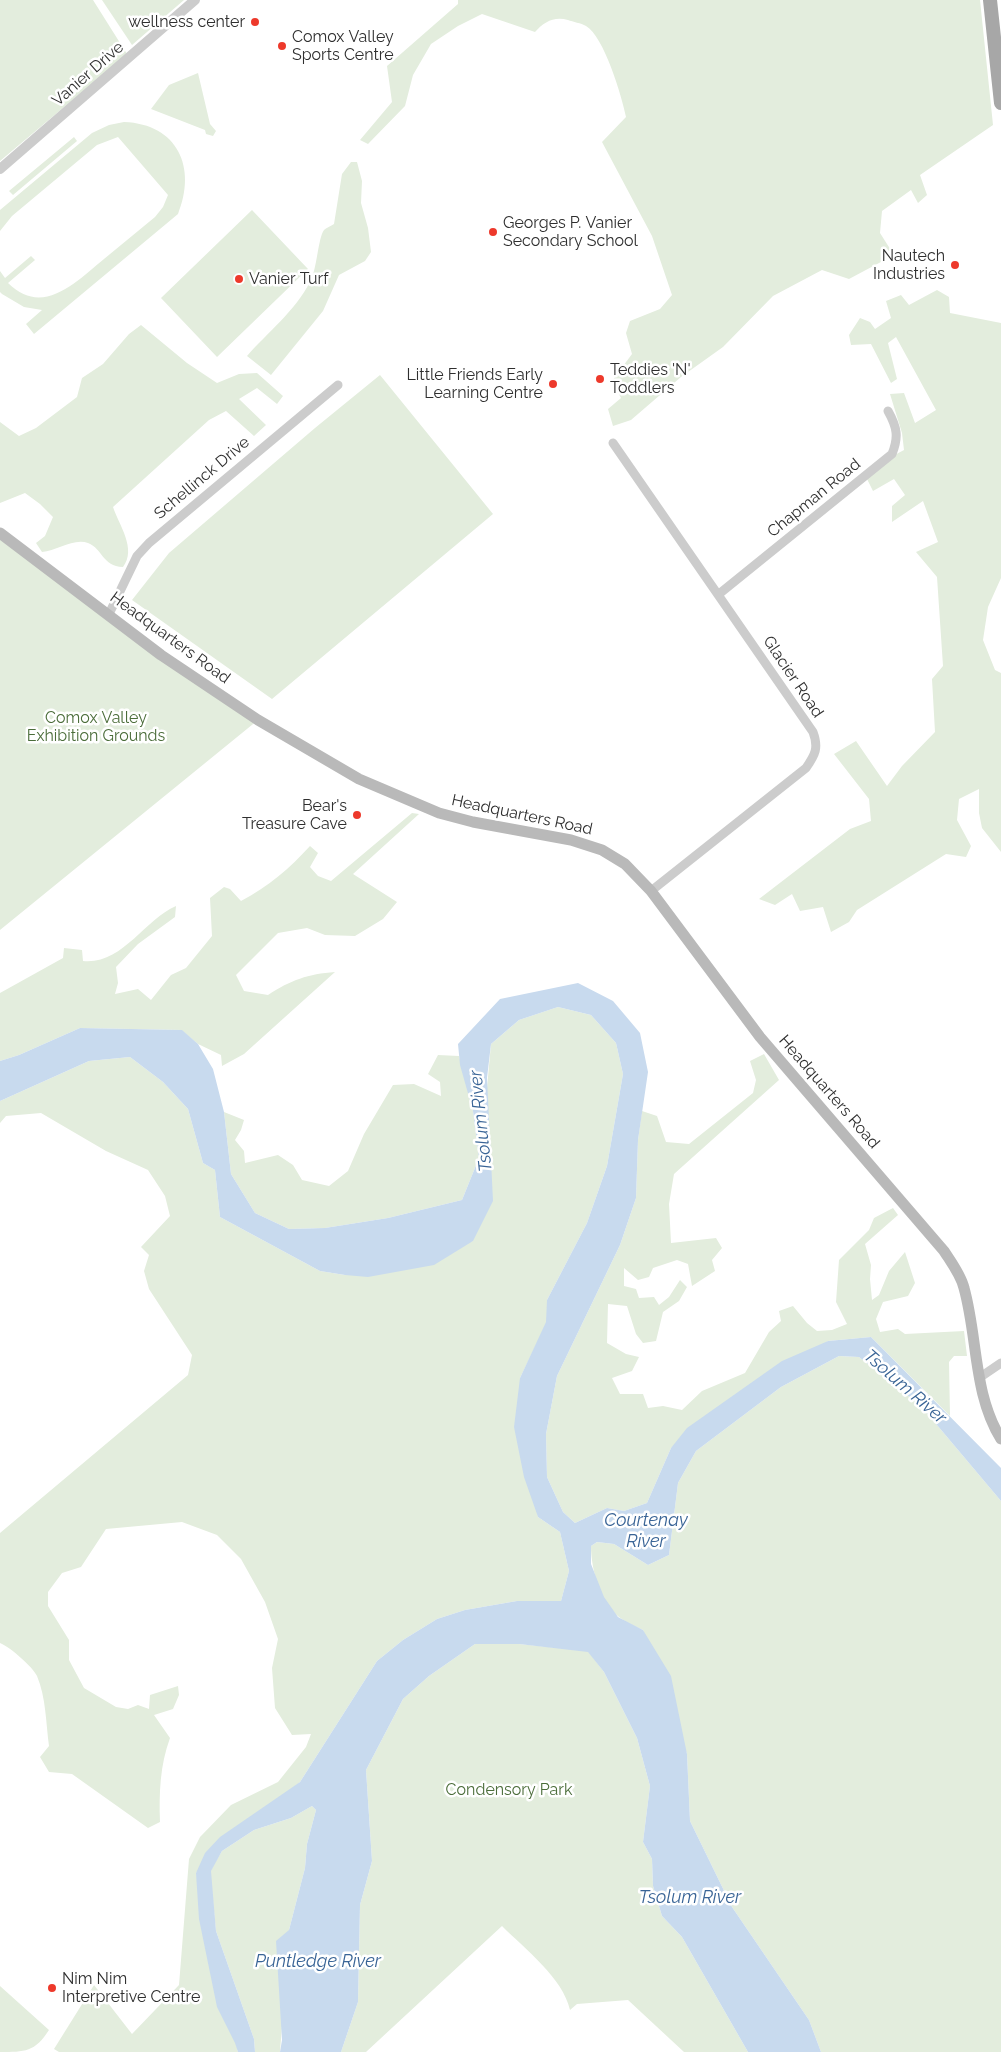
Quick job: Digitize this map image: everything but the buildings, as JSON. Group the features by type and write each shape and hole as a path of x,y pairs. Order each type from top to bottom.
{"main road":[{"path":"990,0 1001,103"},
{"name":"Headquarters Road","path":"0,533 161,655 258,720 359,779 439,813 473,822 571,840 602,850 625,864 651,891 760,1037 944,1251 964,1285 972,1324 979,1378 988,1414 1001,1439"}],"street":[{"name":"Vanier Drive","path":"0,169 195,0"},
{"name":"Schellinck Drive","path":"109,614 138,556 149,543 338,385"},
{"name":"Chapman Road","path":"719,594 892,454 897,442 897,428 888,411"},
{"name":"Glacier Road","path":"613,443 813,732 817,744 814,756 806,768 651,891"},
{"path":"979,1378 1001,1363"}],"green space":[{"path":"0,0 93,0 127,54 0,161"},
{"path":"102,0 184,0 132,45"},
{"path":"458,0 980,0 993,125 920,175 927,195 918,203 911,190 882,211 880,233 894,255 849,279 822,270 773,296 723,347 681,377 631,420 613,426 608,409 621,398 612,381 632,354 626,333 630,321 660,309 672,295 652,236 602,142 626,117 621,96 606,54 593,32 582,24 563,19 554,19 542,25 535,32 482,14 458,26 431,44 413,75 405,106 368,144 360,140 392,102 387,66 458,4"},
{"path":"198,73 210,124 216,131 213,136 206,134 205,130 151,109 169,85"},
{"path":"124,122 143,125 158,131 170,140 178,152 184,165 185,180 178,214 34,334 26,324 42,310 24,307 2,294 0,292 0,271 5,278 31,256 35,260 8,283 21,293 34,297 47,297 59,292 83,277 155,217 163,207 168,195 118,137 97,145 12,216 0,231 0,210 92,133 109,125"},
{"path":"74,137 77,141 13,195 9,191"},
{"path":"351,162 357,162 362,181 361,203 368,228 371,252 365,261 339,275 323,311 271,375 247,356 289,312 310,282 322,234 325,229 334,224 342,174"},
{"name":"Vanier Turf","path":"252,210 308,269 217,357 161,298"},
{"path":"937,290 949,297 950,313 1001,323 1001,578 988,607 983,640 995,670 1001,673 1001,852 982,828 979,813 979,789 959,799 957,820 971,846 966,857 946,854 857,910 849,922 831,932 823,907 800,911 792,894 775,905 759,899 850,829 871,821 869,799 834,754 856,741 887,786 902,766 935,732 932,679 943,666 937,577 916,552 938,542 923,501 892,522 892,506 905,495 894,479 873,491 867,479 889,458 904,450 902,433 890,394 904,393 915,423 936,410 896,337 888,343 897,379 891,383 871,344 851,345 849,335 860,318 870,322 875,329 891,318 886,301 901,295 909,305"},
{"path":"141,325 187,363 217,383 239,374 257,373 283,396 277,404 257,388 239,399 266,425 254,436 226,411 209,420 113,507 128,545 127,560 123,567 111,564 97,549 88,543 71,543 42,552 36,543 45,536 53,517 25,493 0,503 0,422 19,436 36,428 77,397 82,378 103,364 129,334"},
{"path":"380,375 493,514 272,699 132,600 169,553"},
{"name":"Comox Valley Exhibition Grounds","path":"0,539 258,720 0,930"},
{"path":"412,813 419,814 353,874 397,902 383,919 355,936 325,935 307,928 278,933 236,975 244,991 268,995 284,985 300,979 316,974 335,972 244,1054 222,1066 221,1055 198,1044 181,1030 80,1028 19,1055 0,1061 0,993 63,958 64,948 82,950 83,961 97,960 109,956 121,949 153,921 176,906 175,917 138,944 116,967 118,983 115,994 138,989 151,1000 171,975 186,968 212,936 210,898 224,887 230,889 241,901 260,890 278,876 310,846 318,853 310,867 318,876 331,881"},
{"path":"558,1007 591,1015 616,1043 623,1074 607,1166 587,1223 547,1300 547,1322 520,1378 538,1517 560,1532 569,1571 561,1601 517,1601 465,1610 437,1619 403,1640 377,1661 300,1782 196,1873 238,2052 59,2052 54,2049 94,1985 132,2034 179,1985 189,1859 200,1837 231,1805 278,1782 306,1747 311,1734 292,1735 275,1708 272,1668 278,1639 265,1602 241,1559 217,1535 182,1522 106,1529 81,1567 62,1573 48,1592 48,1606 69,1640 69,1660 84,1688 116,1707 128,1709 138,1705 149,1709 150,1695 178,1686 179,1695 173,1709 154,1715 170,1738 164,1758 161,1779 160,1822 148,1828 72,1774 49,1772 40,1757 49,1746 40,1684 35,1672 0,1643 0,1533 188,1375 192,1355 149,1289 144,1271 149,1255 141,1247 170,1216 165,1196 148,1170 106,1151 41,1113 6,1116 0,1123 0,1101 89,1061 130,1057 163,1082 188,1109 203,1163 215,1170 220,1217 320,1271 345,1275 473,1241 491,1044 519,1020"},
{"path":"764,1054 779,1080 674,1174 669,1204 671,1243 716,1238 722,1248 712,1260 715,1271 692,1286 688,1264 677,1260 653,1268 649,1277 638,1280 624,1268 624,1286 636,1289 639,1298 654,1297 659,1305 669,1297 680,1280 687,1287 679,1301 663,1312 656,1341 643,1343 636,1334 627,1306 608,1304 607,1343 626,1354 639,1357 632,1371 612,1378 620,1394 643,1394 648,1408 663,1406 682,1410 702,1391 745,1373 769,1332 781,1321 779,1311 793,1306 807,1323 817,1331 832,1330 847,1324 836,1302 839,1260 869,1230 874,1218 893,1208 898,1215 865,1244 871,1265 872,1300 879,1295 889,1271 905,1252 915,1283 908,1296 883,1302 876,1319 880,1332 898,1329 905,1334 964,1331 967,1356 954,1356 949,1362 950,1416 871,1337 828,1341 671,1448 647,1503 624,1511 607,1508 575,1523 563,1512 547,1477 546,1434 557,1376 620,1245 636,1198 638,1140 642,1111 657,1116 666,1142 689,1144 753,1093 756,1080 750,1061"},
{"path":"438,1055 459,1056 473,1111 479,1158 462,1200 388,1218 325,1228 289,1229 255,1213 231,1174 224,1112 244,1120 235,1140 244,1151 245,1163 278,1155 293,1165 302,1180 329,1186 348,1171 364,1134 393,1085 414,1084 441,1096 440,1082 428,1074"},
{"path":"839,1356 859,1357 921,1406 1001,1501 1001,2052 821,2052 809,2020 732,1907 690,1821 687,1754 643,1630 624,1621 612,1611 602,1594 595,1575 591,1546 597,1542 614,1544 648,1565 669,1555 678,1483 696,1451 781,1387"},
{"name":"Condensory Park","path":"475,1644 519,1644 588,1651 604,1672 637,1738 650,1786 643,1842 652,1859 653,1886 662,1916 682,1937 748,2052 684,2052 628,2000 577,2004 570,2010 566,1998 551,1975 502,1926 366,2052 341,2052 358,2002 360,1905 372,1861 366,1770 403,1699 429,1676"},
{"path":"312,1806 316,1810 307,1844 305,1868 289,1930 280,2052 255,2052 254,2039 216,1931 210,1871 222,1851 254,1830 291,1818"},
{"path":"0,1986 49,2030 34,2047 23,2051 0,2052"}],"water":[{"name":"Tsolum River","path":"578,983 613,1001 640,1033 648,1072 638,1140 636,1198 620,1245 557,1376 546,1434 547,1477 563,1512 575,1523 607,1508 624,1511 647,1503 671,1448 687,1428 782,1361 828,1341 871,1337 1001,1468 1001,1501 921,1406 859,1357 839,1356 781,1387 696,1451 678,1483 669,1555 648,1565 614,1544 597,1542 591,1546 591,1564 604,1597 618,1617 643,1630 671,1676 687,1754 690,1821 732,1907 809,2020 821,2052 748,2052 682,1937 662,1916 653,1886 652,1859 643,1842 650,1786 637,1738 604,1672 588,1652 519,1644 475,1644 429,1676 403,1699 366,1770 372,1861 360,1905 358,2002 341,2052 280,2052 282,2040 276,1941 289,1930 305,1868 307,1844 316,1810 312,1806 291,1818 254,1830 222,1851 211,1871 216,1931 254,2039 255,2052 238,2052 217,2007 199,1919 196,1873 205,1853 220,1837 300,1782 377,1661 403,1640 437,1619 465,1610 517,1601 561,1601 569,1571 560,1532 538,1517 524,1477 514,1427 520,1378 546,1322 547,1300 587,1223 607,1166 623,1074 616,1043 591,1015 558,1007 519,1020 491,1044 487,1078 493,1201 473,1241 434,1265 368,1277 320,1271 220,1217 215,1170 203,1163 188,1109 163,1082 130,1057 89,1061 0,1101 0,1061 19,1055 80,1028 182,1030 198,1044 213,1069 224,1112 231,1174 255,1213 289,1229 325,1228 388,1218 462,1200 479,1158 473,1111 460,1065 458,1044 500,999"}],"place":[{"name":"wellness center","path":"255,22"},
{"name":"Comox Valley Sports Centre","path":"282,46"},
{"name":"Georges P. Vanier Secondary School","path":"493,232"},
{"name":"Nautech Industries","path":"955,265"},
{"name":"Vanier Turf","path":"239,279"},
{"name":"Teddies 'N' Toddlers","path":"600,379"},
{"name":"Little Friends Early Learning Centre","path":"553,384"},
{"name":"Bear's Treasure Cave","path":"357,815"},
{"name":"Nim Nim Interpretive Centre","path":"52,1988"}],"water label":[{"name":"Courtenay River","path":"646,1531"},
{"name":"Puntledge River","path":"318,1962"}]}
